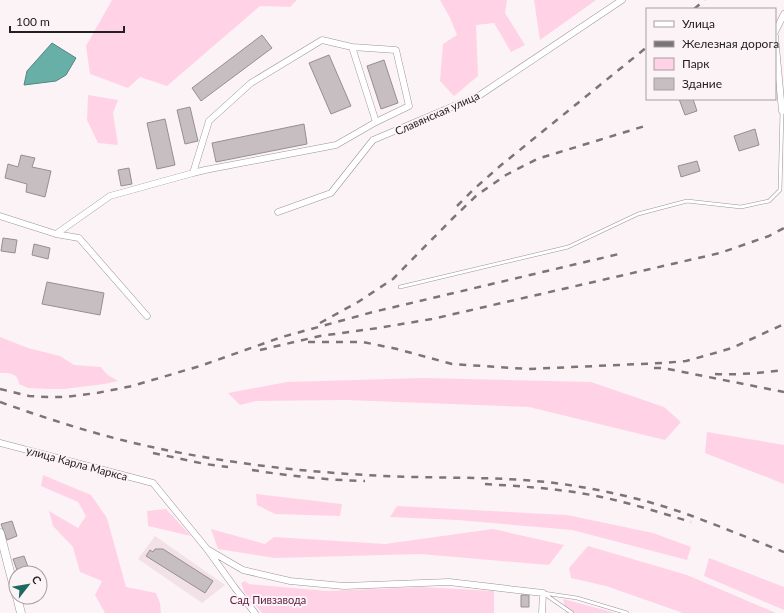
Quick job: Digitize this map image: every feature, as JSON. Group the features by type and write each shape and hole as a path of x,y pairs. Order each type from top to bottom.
{"street":[{"name":"Славянская улица","path":"278,212 331,194 373,140 480,95 622,0"},
{"path":"776,30 784,14"},
{"path":"56,234 110,196 205,170 336,146 376,122 409,106 396,50 352,47 322,40 251,83 209,121 193,173"},
{"path":"776,45 783,110"},
{"path":"352,47 376,122"},
{"path":"0,216 56,234 79,238 147,316"},
{"name":"улица Карла Маркса","path":"0,443 153,483 207,549"},
{"path":"0,533 8,565"},
{"path":"207,549 243,570 290,580 344,586 449,582 543,593 542,613"},
{"path":"207,549 255,613"}],"lane":[{"path":"400,287 568,248 638,214 687,201 741,207 769,201 780,190 783,110"},
{"path":"543,593 572,613"},
{"path":"543,593 577,598 626,613"}],"shaded area":[{"path":"52,43 76,58 66,75 56,81 24,85 27,71"},
{"path":"155,536 225,585 202,603 138,559"}],"green space":[{"path":"112,0 297,0 290,7 260,6 167,86 140,77 128,88 90,74 86,46"},
{"path":"440,0 507,0 505,13 525,45 511,52 494,23 476,25 478,76 454,96 440,81 443,44 457,35"},
{"path":"534,0 596,0 540,40"},
{"path":"88,95 118,100 113,113 118,145 98,143 87,120"},
{"path":"0,337 28,348 60,356 74,365 101,367 106,373 118,381 64,389 28,388 19,384 17,378 13,374 0,373"},
{"path":"422,378 591,382 664,407 681,422 665,440 529,407 346,400 256,401 240,405 228,393 287,382"},
{"path":"707,432 784,445 784,484 705,453"},
{"path":"43,475 91,495 107,518 126,587 156,593 160,603 161,613 105,613 95,595 102,581 80,572 73,547 53,526 49,511 78,528 86,516 78,502 41,486"},
{"path":"256,494 342,504 340,516 275,514 257,505"},
{"path":"397,506 567,515 653,533 691,547 687,560 572,530 457,520 390,517"},
{"path":"166,509 191,536 148,526 147,511"},
{"path":"211,529 265,544 274,537 385,544 493,529 564,545 549,565 420,554 275,558 218,549"},
{"path":"588,546 687,575 776,613 683,613 606,586 571,578 569,568"},
{"path":"709,558 784,587 784,610 704,576"},
{"name":"Сад Пивзавода","path":"245,581 249,584 326,591 422,587 494,591 494,613 262,613 244,592 241,583"},
{"path":"563,599 616,613 566,613"}],"building":[{"path":"262,35 272,48 201,101 192,88"},
{"path":"329,55 351,106 331,114 309,63"},
{"path":"384,60 398,103 381,109 367,66"},
{"path":"679,100 693,100 697,111 685,115"},
{"path":"190,107 198,141 185,144 177,110"},
{"path":"165,119 175,165 157,169 147,123"},
{"path":"304,124 307,144 216,162 212,143"},
{"path":"755,129 759,145 739,151 734,136"},
{"path":"21,155 35,158 32,167 51,171 45,197 26,192 27,184 5,178 8,164 18,167"},
{"path":"697,161 700,171 681,177 678,166"},
{"path":"129,168 132,184 121,186 118,170"},
{"path":"3,238 17,240 15,253 1,251"},
{"path":"34,244 50,248 48,259 32,255"},
{"path":"47,282 104,293 100,315 42,304"},
{"path":"12,521 17,536 7,540 1,524"},
{"path":"155,549 163,549 213,581 205,593 146,556 150,550 153,552"},
{"path":"24,556 27,565 15,565 13,559"},
{"path":"521,595 529,595 529,607 521,607"}],"railway":[{"path":"695,8 705,0"},
{"path":"457,206 500,166 646,48"},
{"path":"320,323 358,302 393,279 477,195 506,175 537,159 645,126"},
{"path":"260,350 320,336 432,319 720,253 769,236 784,228"},
{"path":"0,389 29,396 65,397 97,393 132,386 200,366 282,337 373,312 619,254"},
{"path":"308,342 363,342 397,349 452,364 528,369 686,361 732,348 784,324"},
{"path":"654,368 663,368 784,392"},
{"path":"715,374 750,374 784,370"},
{"path":"0,402 110,437 174,452 229,461 339,473 528,480 597,490 675,510 784,552"},
{"path":"153,453 205,464 228,467"},
{"path":"252,470 337,480 365,481"},
{"path":"485,484 568,491 636,506 691,522"}]}
